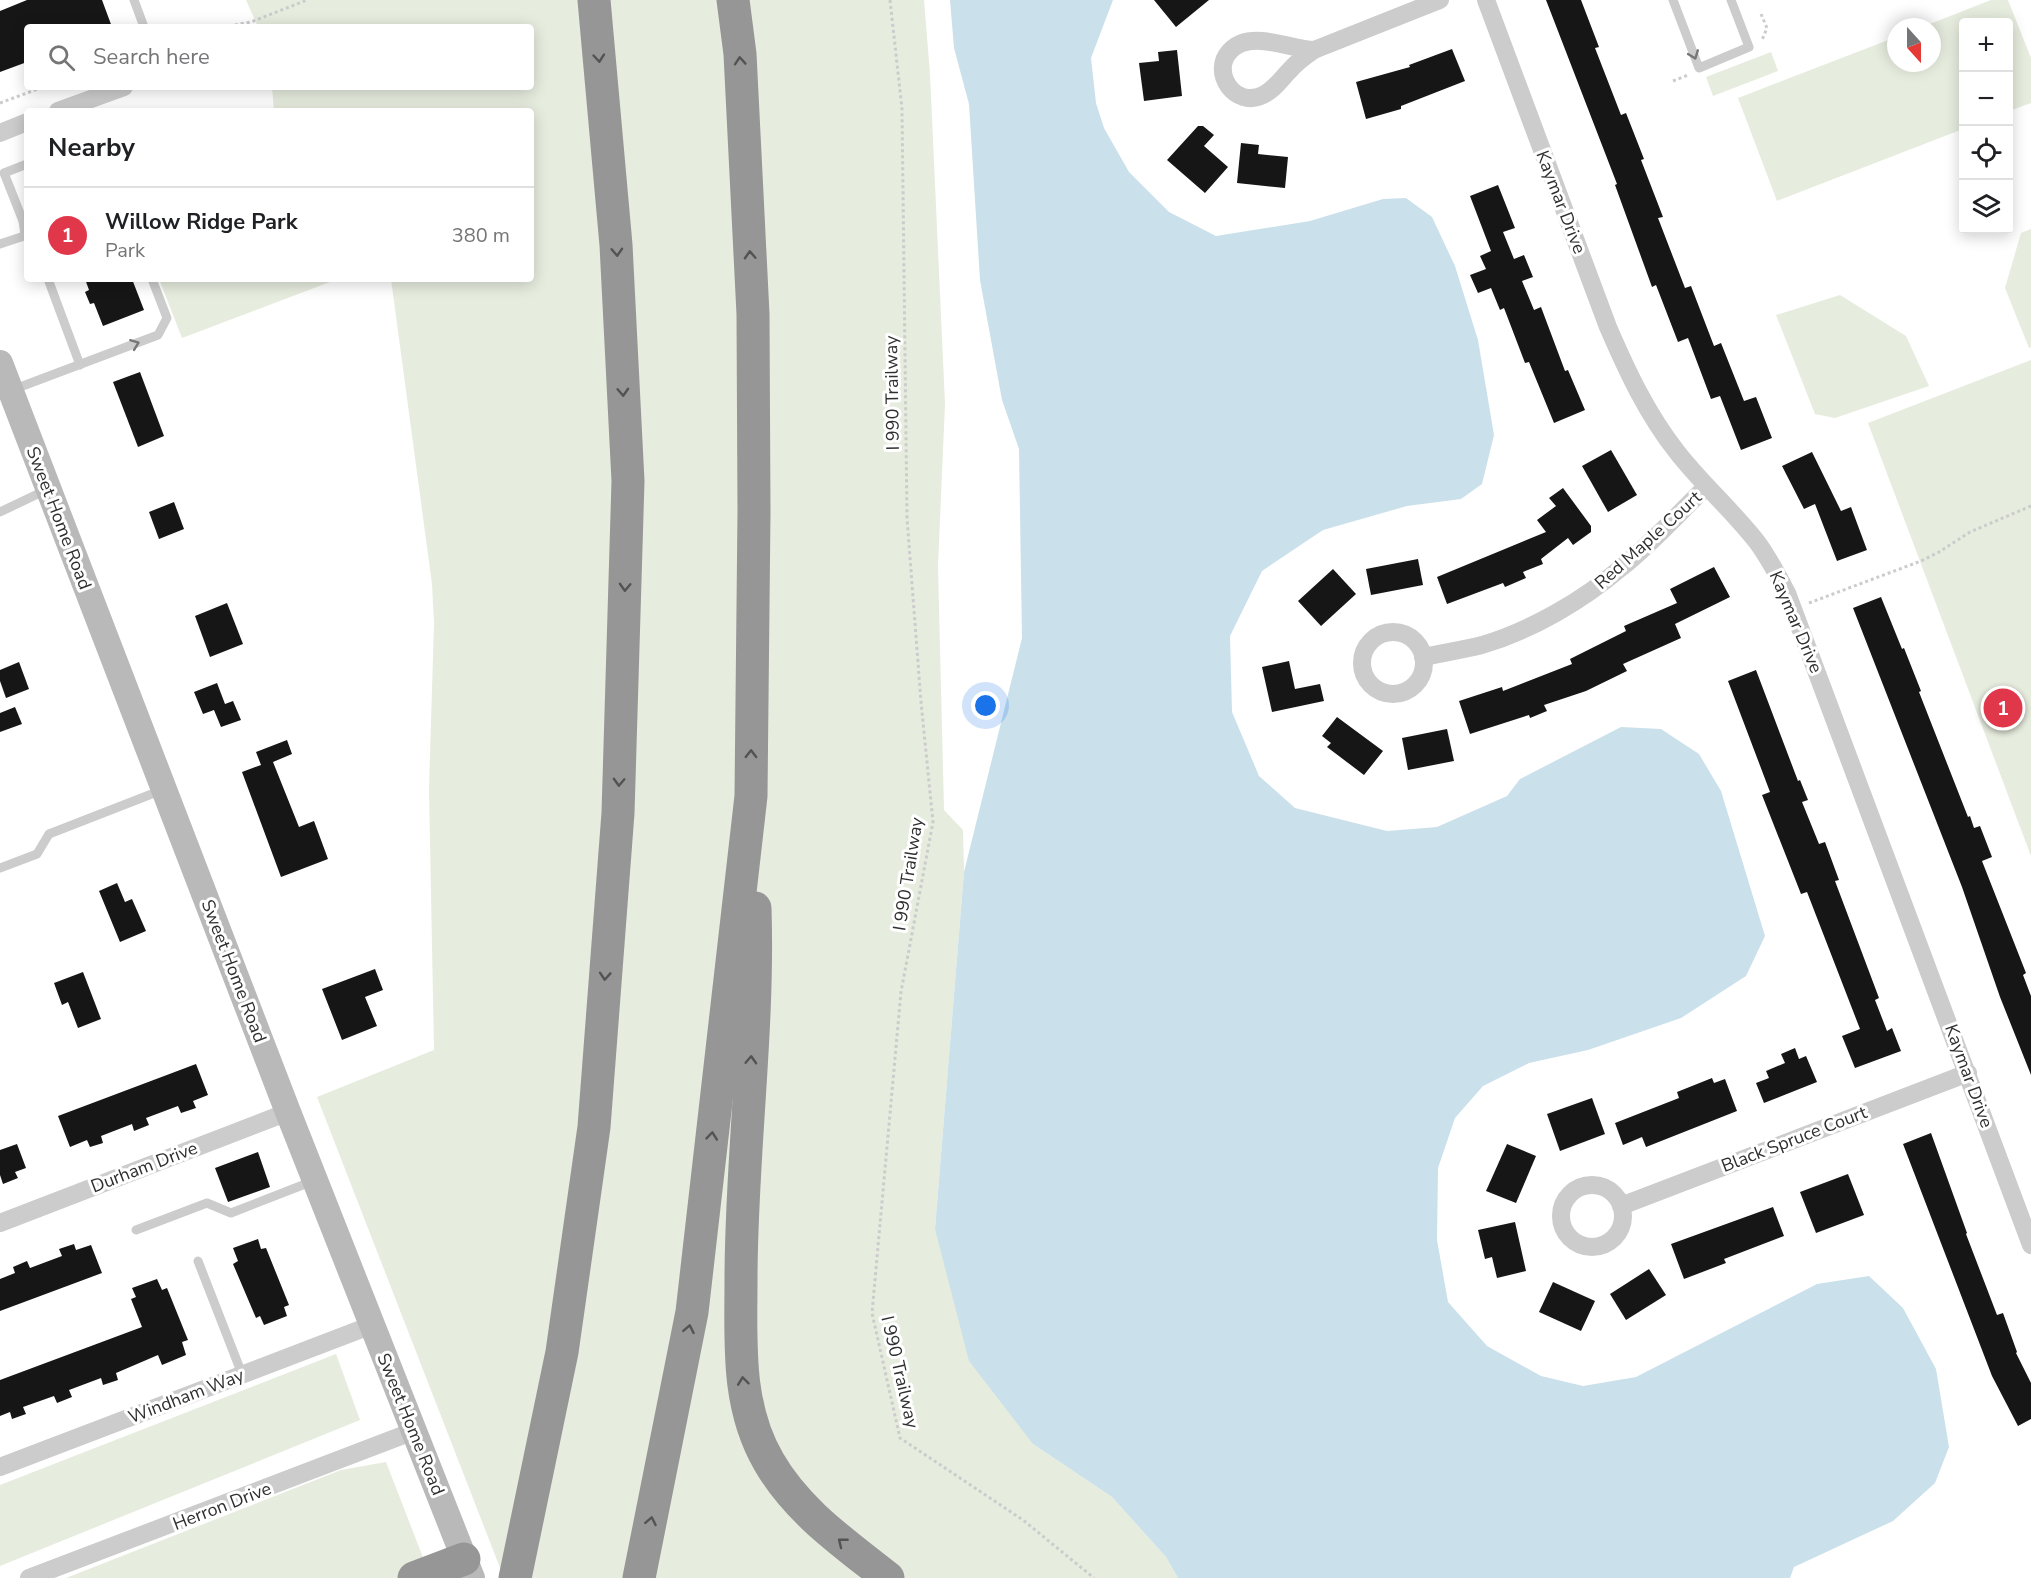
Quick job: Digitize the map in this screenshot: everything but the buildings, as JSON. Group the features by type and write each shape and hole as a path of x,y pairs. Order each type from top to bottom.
{"highway":[{"path":"517,1570 561,1352 594,1127 618,813 628,481 616,245 594,0"},
{"path":"733,0 740,54 753,314 754,512 751,796 756,958 741,1221 741,1364 744,1392 758,1440 781,1482 796,1502 888,1578"},
{"path":"639,1578 692,1312 751,796"},
{"path":"414,1578 468,1568"}],"main road":[{"name":"Sweet Home Road","path":"0,363 288,1112 468,1568"}],"street":[{"path":"1314,50 1299,49 1264,40 1245,42 1236,46 1224,60 1222,69 1224,79 1235,94 1244,98 1262,96 1314,50 1440,0"},
{"name":"Kaymar Drive","path":"1486,0 1626,370 1649,412 1675,451 1758,543 1774,567 1793,609 2031,1245"},
{"path":"66,108 116,90"},
{"path":"0,133 24,124"},
{"name":"Red Maple Court","path":"1423,657 1482,644 1520,630 1591,591 1623,567 1706,487"},
{"name":"Black Spruce Court","path":"1621,1206 1968,1073"},
{"name":"Durham Drive","path":"0,1223 288,1112"},
{"name":"Windham Way","path":"0,1467 372,1325"},
{"name":"Herron Drive","path":"29,1578 414,1431"}],"lane":[{"path":"134,0 143,24"},
{"path":"1673,0 1699,68 1749,47 1731,0"},
{"path":"24,165 4,173 24,218"},
{"path":"0,244 24,236"},
{"path":"49,282 80,365"},
{"path":"11,391 158,335 167,318 153,282"},
{"path":"0,512 49,489"},
{"path":"0,868 37,854 49,834 164,789"},
{"path":"136,1230 207,1203 231,1213 315,1180"},
{"path":"198,1261 242,1374"}],"path":[{"path":"240,24 308,0"},
{"name":"I 990 Trailway","path":"890,0 902,109 907,518 933,822 900,992 872,1313 900,1438 1023,1520 1094,1578"},
{"path":"0,103 35,90"},
{"path":"1793,609 1921,561 1970,532 2031,506"}],"shaded area":[{"path":"246,0 924,0 930,74 945,404 938,566 944,810 963,830 964,872 935,1229 1033,1444 1112,1497 1166,1557 1178,1578 504,1578 317,1097 434,1050 429,789 434,623 432,584 391,282 534,282 534,108 274,108 272,90 534,90 534,24 257,24"},
{"path":"1991,0 2008,0 2031,58 2031,103 2013,110 2013,18 1959,18 1959,131 1777,201 1738,98 1887,40 1887,72 1941,72 1941,20"},
{"path":"1771,52 1778,71 1713,96 1706,77"},
{"path":"2031,229 2031,347 2029,348 2005,288 2021,233"},
{"path":"160,282 330,282 182,338"},
{"path":"1840,295 1906,336 1929,386 1835,418 1815,414 1776,315"},
{"path":"2031,360 2031,856 1868,423"},
{"path":"336,1354 360,1420 0,1566 0,1485"},
{"path":"386,1462 431,1578 66,1578 341,1470"}],"water":[{"path":"950,0 1113,0 1091,58 1096,103 1104,128 1129,172 1169,212 1216,236 1310,221 1383,199 1406,198 1432,217 1455,266 1478,340 1494,435 1482,484 1461,499 1407,506 1323,530 1262,571 1230,636 1232,712 1259,776 1295,808 1387,831 1437,827 1507,796 1520,779 1621,727 1661,729 1699,754 1721,791 1765,936 1746,976 1681,1018 1588,1050 1529,1063 1483,1086 1455,1118 1438,1168 1437,1240 1448,1302 1487,1346 1541,1376 1583,1386 1636,1377 1817,1284 1869,1276 1903,1308 1936,1369 1949,1447 1935,1483 1893,1521 1794,1567 1790,1578 1178,1578 1166,1557 1112,1497 1033,1444 969,1361 935,1229 964,872 1022,638 1019,449 1002,400 980,280 969,104 954,48"}],"place":[{"name":"Willow Ridge Park","path":"2003,708"}]}
